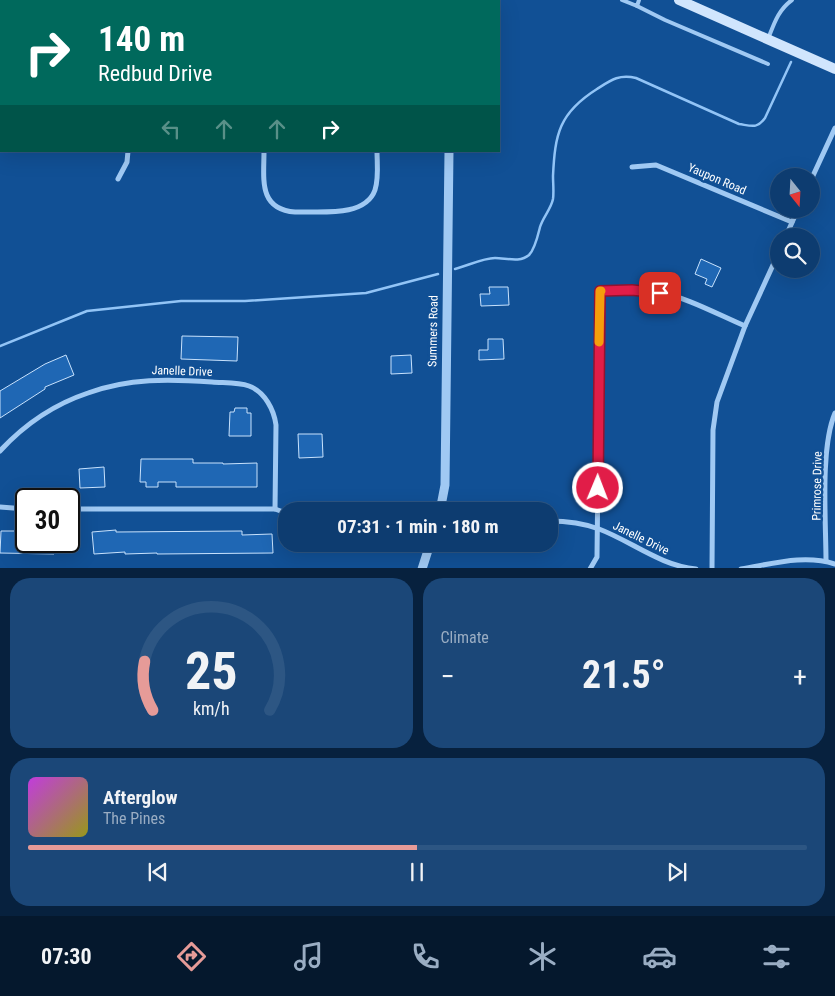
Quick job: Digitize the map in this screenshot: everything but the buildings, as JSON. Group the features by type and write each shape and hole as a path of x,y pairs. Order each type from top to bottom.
{"main road":[{"path":"679,0 835,69"}],"street":[{"path":"817,168 835,128"},
{"path":"118,179 127,162 128,152"},
{"path":"264,152 264,185 266,194 274,205 295,212 348,211 362,206 376,188 377,152"},
{"name":"Summers Road","path":"442,502 445,485 448,152"},
{"name":"Yaupon Road","path":"632,167 656,165 792,222"},
{"path":"789,228 794,218"},
{"path":"712,568 713,430 717,402 745,326 770,272"},
{"path":"590,568 596,557 600,291 632,290 660,293 685,301 745,326"},
{"name":"Janelle Drive","path":"0,451 24,428 46,413 88,393 115,385 143,380 170,379 250,386 266,400 276,425 274,509"},
{"name":"Primrose Drive","path":"826,561 827,446 835,413"},
{"path":"0,507 15,508"},
{"path":"80,509 278,510"},
{"name":"Janelle Drive","path":"558,522 581,523 597,528 667,562 696,568"},
{"path":"422,568 427,552"},
{"path":"741,568 790,560 810,559 835,564"}],"lane":[{"path":"622,0 768,64"},
{"path":"637,6 639,0"},
{"path":"768,39 783,6 792,0"}],"waterway":[{"path":"455,269 490,258 521,259 529,255 535,246 541,223 553,199 555,148 562,126 574,107 607,83 620,77 636,78 739,124 754,126 765,118 791,62"},
{"path":"0,346 87,311 181,301 245,301 366,293 438,274"}],"slow traffic":[{"path":"599,342 601,291"}],"route":[{"path":"598,488 600,291 632,290 660,293"}]}
